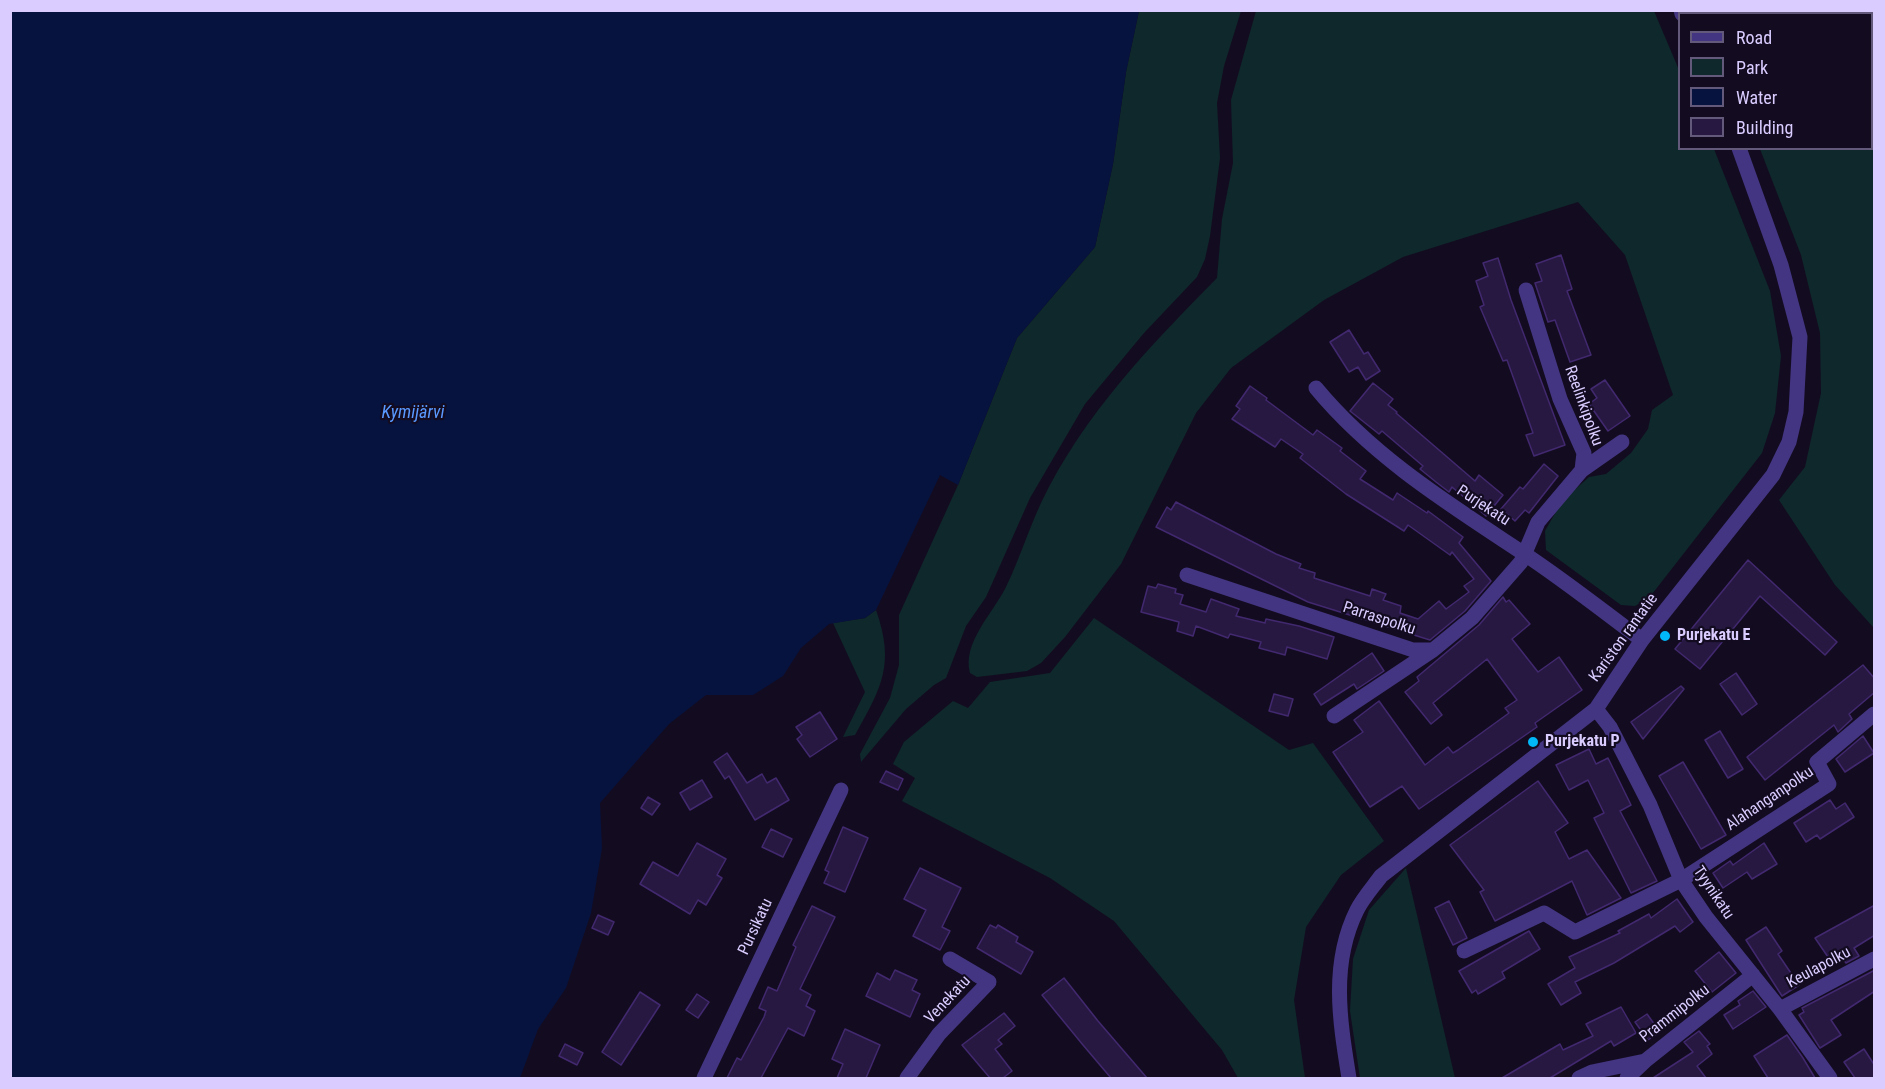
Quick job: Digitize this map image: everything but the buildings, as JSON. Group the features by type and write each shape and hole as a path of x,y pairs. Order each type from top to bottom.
{"street":[{"name":"Kariston rantatie","path":"1348,1078 1337,998 1343,948 1357,909 1382,876 1596,709 1642,640 1773,475 1789,442 1796,412 1800,337 1781,265 1740,150"},
{"name":"Reelinkipolku","path":"1525,554 1538,522 1582,470 1584,453 1560,399 1526,290"},
{"name":"Purjekatu","path":"1316,388 1341,419 1439,499 1525,554 1642,640"},
{"path":"1582,470 1622,442"},
{"name":"Parraspolku","path":"1187,575 1413,650 1433,650 1472,618 1525,554"},
{"path":"1334,716 1433,650"},
{"name":"Tyynikatu","path":"1596,709 1610,727 1650,806 1681,880 1706,917 1780,1009 1830,1078"},
{"name":"Alahanganpolku","path":"1681,880 1829,784 1817,762 1875,714"},
{"name":"Pursikatu","path":"704,1078 841,790"},
{"path":"1464,951 1544,913 1575,932 1681,880"},
{"name":"Venekatu","path":"907,1078 939,1034 989,982 950,958"},
{"name":"Keulapolku","path":"1780,1009 1875,959"},
{"name":"Prammipolku","path":"1579,1078 1592,1072 1645,1060 1753,975"},
{"path":"1627,1078 1645,1060"}],"green space":[{"path":"1139,11 1241,11 1224,66 1217,103 1220,158 1205,259 1197,277 1144,333 1085,404 1030,498 986,597 966,626 946,678 934,685 906,709 861,762 860,754 890,698 899,665 899,615 958,485 1017,338 1095,247 1113,164 1126,72"},
{"path":"1256,11 1654,11 1678,68 1678,150 1714,150 1770,291 1781,356 1775,413 1762,453 1649,598 1635,606 1621,605 1546,550 1545,531 1562,501 1589,477 1606,474 1631,453 1648,429 1652,410 1673,395 1625,255 1578,202 1403,257 1324,300 1231,368 1196,413 1121,564 1065,637 1041,663 1027,671 977,677 970,673 970,651 974,639 1006,587 1041,503 1077,440 1097,411 1143,356 1217,278 1222,219 1233,163 1231,100"},
{"path":"1874,11 1874,628 1835,585 1779,500 1805,467 1821,393 1820,333 1801,255 1760,150 1873,150 1873,12 1703,12"},
{"path":"876,610 885,646 883,675 879,689 855,735 843,737 865,692 833,623 865,618"},
{"path":"1094,618 1289,750 1313,743 1384,841 1341,875 1306,927 1294,1000 1305,1078 1238,1078 1222,1050 1114,921 1050,878 902,801 915,778 893,764 904,742 953,701 968,708 990,682 1050,673"},
{"path":"1406,868 1455,1078 1360,1078 1350,1011 1353,959 1369,910"}],"water":[{"name":"Kymijärvi","path":"10,11 1139,11 1126,72 1113,164 1095,247 1017,338 958,485 940,475 876,610 865,618 829,624 801,648 783,676 753,695 706,695 669,724 600,803 602,848 591,913 566,988 538,1029 520,1078 11,1078"}],"place":[{"name":"Purjekatu E","path":"1665,636"},
{"name":"Purjekatu P","path":"1533,742"}]}
